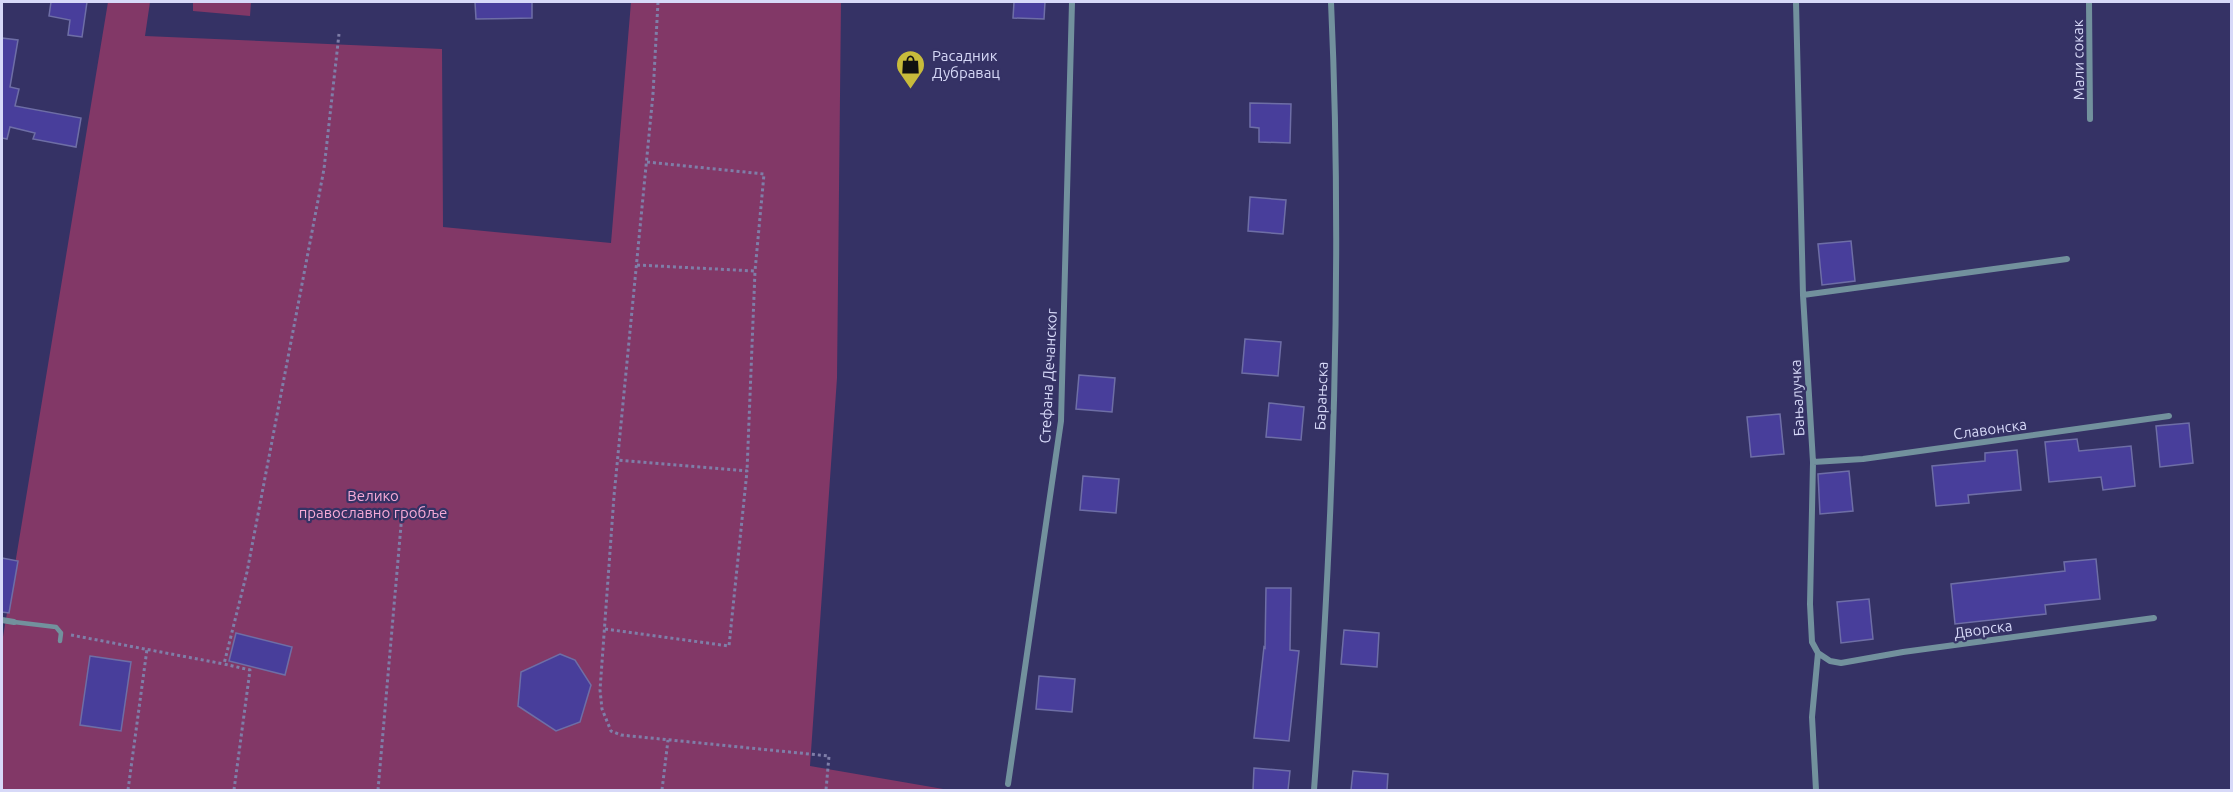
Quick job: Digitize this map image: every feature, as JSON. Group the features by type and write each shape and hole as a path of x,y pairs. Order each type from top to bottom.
{"street":[{"name":"Стефана Дечанског","path":"1008,784 1061,421 1072,2"},
{"name":"Барањска","path":"1314,790 1324,654 1334,362 1336,121 1331,2"},
{"name":"Бањалучка","path":"1796,2 1803,295 1813,462 1810,604 1812,642 1818,653 1812,717 1816,790"},
{"name":"Мали сокак","path":"2089,2 2090,119"},
{"path":"1803,295 2067,260"},
{"name":"Славонска","path":"1813,462 1863,459 2169,416"},
{"name":"Дворска","path":"1818,653 1830,661 1841,663 1903,652 2154,618"},
{"path":"2,620 14,622"}],"lane":[{"path":"14,622 56,627 61,633 60,640"}],"path":[{"path":"658,2 653,94 617,460 600,690 602,709 610,731 621,735 829,756 826,790"},
{"path":"225,664 248,572 324,169 339,34"},
{"path":"604,629 729,646 747,471 755,271 764,174 646,162"},
{"path":"637,265 755,271"},
{"path":"617,460 747,471"},
{"path":"378,790 402,514"},
{"path":"61,633 250,670 234,790"},
{"path":"128,790 147,649"},
{"path":"662,790 668,740"}],"green space":[{"name":"Велико православно гробље","path":"108,2 150,2 145,36 442,49 443,227 611,243 631,2 841,2 837,378 810,766 949,790 2,790 2,643"},
{"path":"193,2 251,2 250,16 193,11"}],"building":[{"path":"51,2 87,2 82,37 68,35 70,20 49,16"},
{"path":"475,2 532,2 532,18 476,19"},
{"path":"1014,2 1045,2 1044,19 1013,18"},
{"path":"2,38 18,40 10,87 19,89 15,106 81,118 76,147 33,139 35,133 10,127 7,139 2,138"},
{"path":"1250,103 1291,104 1290,143 1259,142 1259,128 1250,127"},
{"path":"1250,197 1286,200 1283,234 1248,231"},
{"path":"1851,241 1855,281 1822,285 1818,244"},
{"path":"1245,339 1281,342 1278,376 1242,373"},
{"path":"1079,375 1115,378 1112,412 1076,409"},
{"path":"1269,403 1304,407 1301,440 1266,437"},
{"path":"1780,414 1784,454 1751,457 1747,417"},
{"path":"2189,423 2193,463 2160,467 2156,426"},
{"path":"2077,439 2079,451 2131,446 2135,486 2103,490 2101,477 2049,482 2045,442"},
{"path":"2017,450 2021,490 1968,495 1969,503 1936,506 1932,466 1985,461 1985,453"},
{"path":"1849,471 1853,511 1820,514 1818,474"},
{"path":"1083,476 1119,479 1116,513 1080,510"},
{"path":"2,558 18,561 9,613 2,612"},
{"path":"2096,559 2100,599 2045,605 2046,614 1955,624 1951,584 2065,571 2064,562"},
{"path":"1266,588 1291,588 1290,650 1299,651 1289,741 1254,738 1265,648"},
{"path":"1869,599 1873,639 1841,643 1837,602"},
{"path":"1344,630 1379,633 1377,667 1341,664"},
{"path":"236,633 292,647 285,675 229,661"},
{"path":"560,654 575,660 591,685 580,722 556,731 518,706 521,672"},
{"path":"90,656 131,662 121,731 80,725"},
{"path":"1039,676 1075,679 1072,712 1036,709"},
{"path":"1254,768 1290,771 1288,790 1253,790"},
{"path":"1353,771 1388,774 1387,790 1351,790"}],"place":[{"name":"Расадник Дубравац","path":"911,90"}]}
